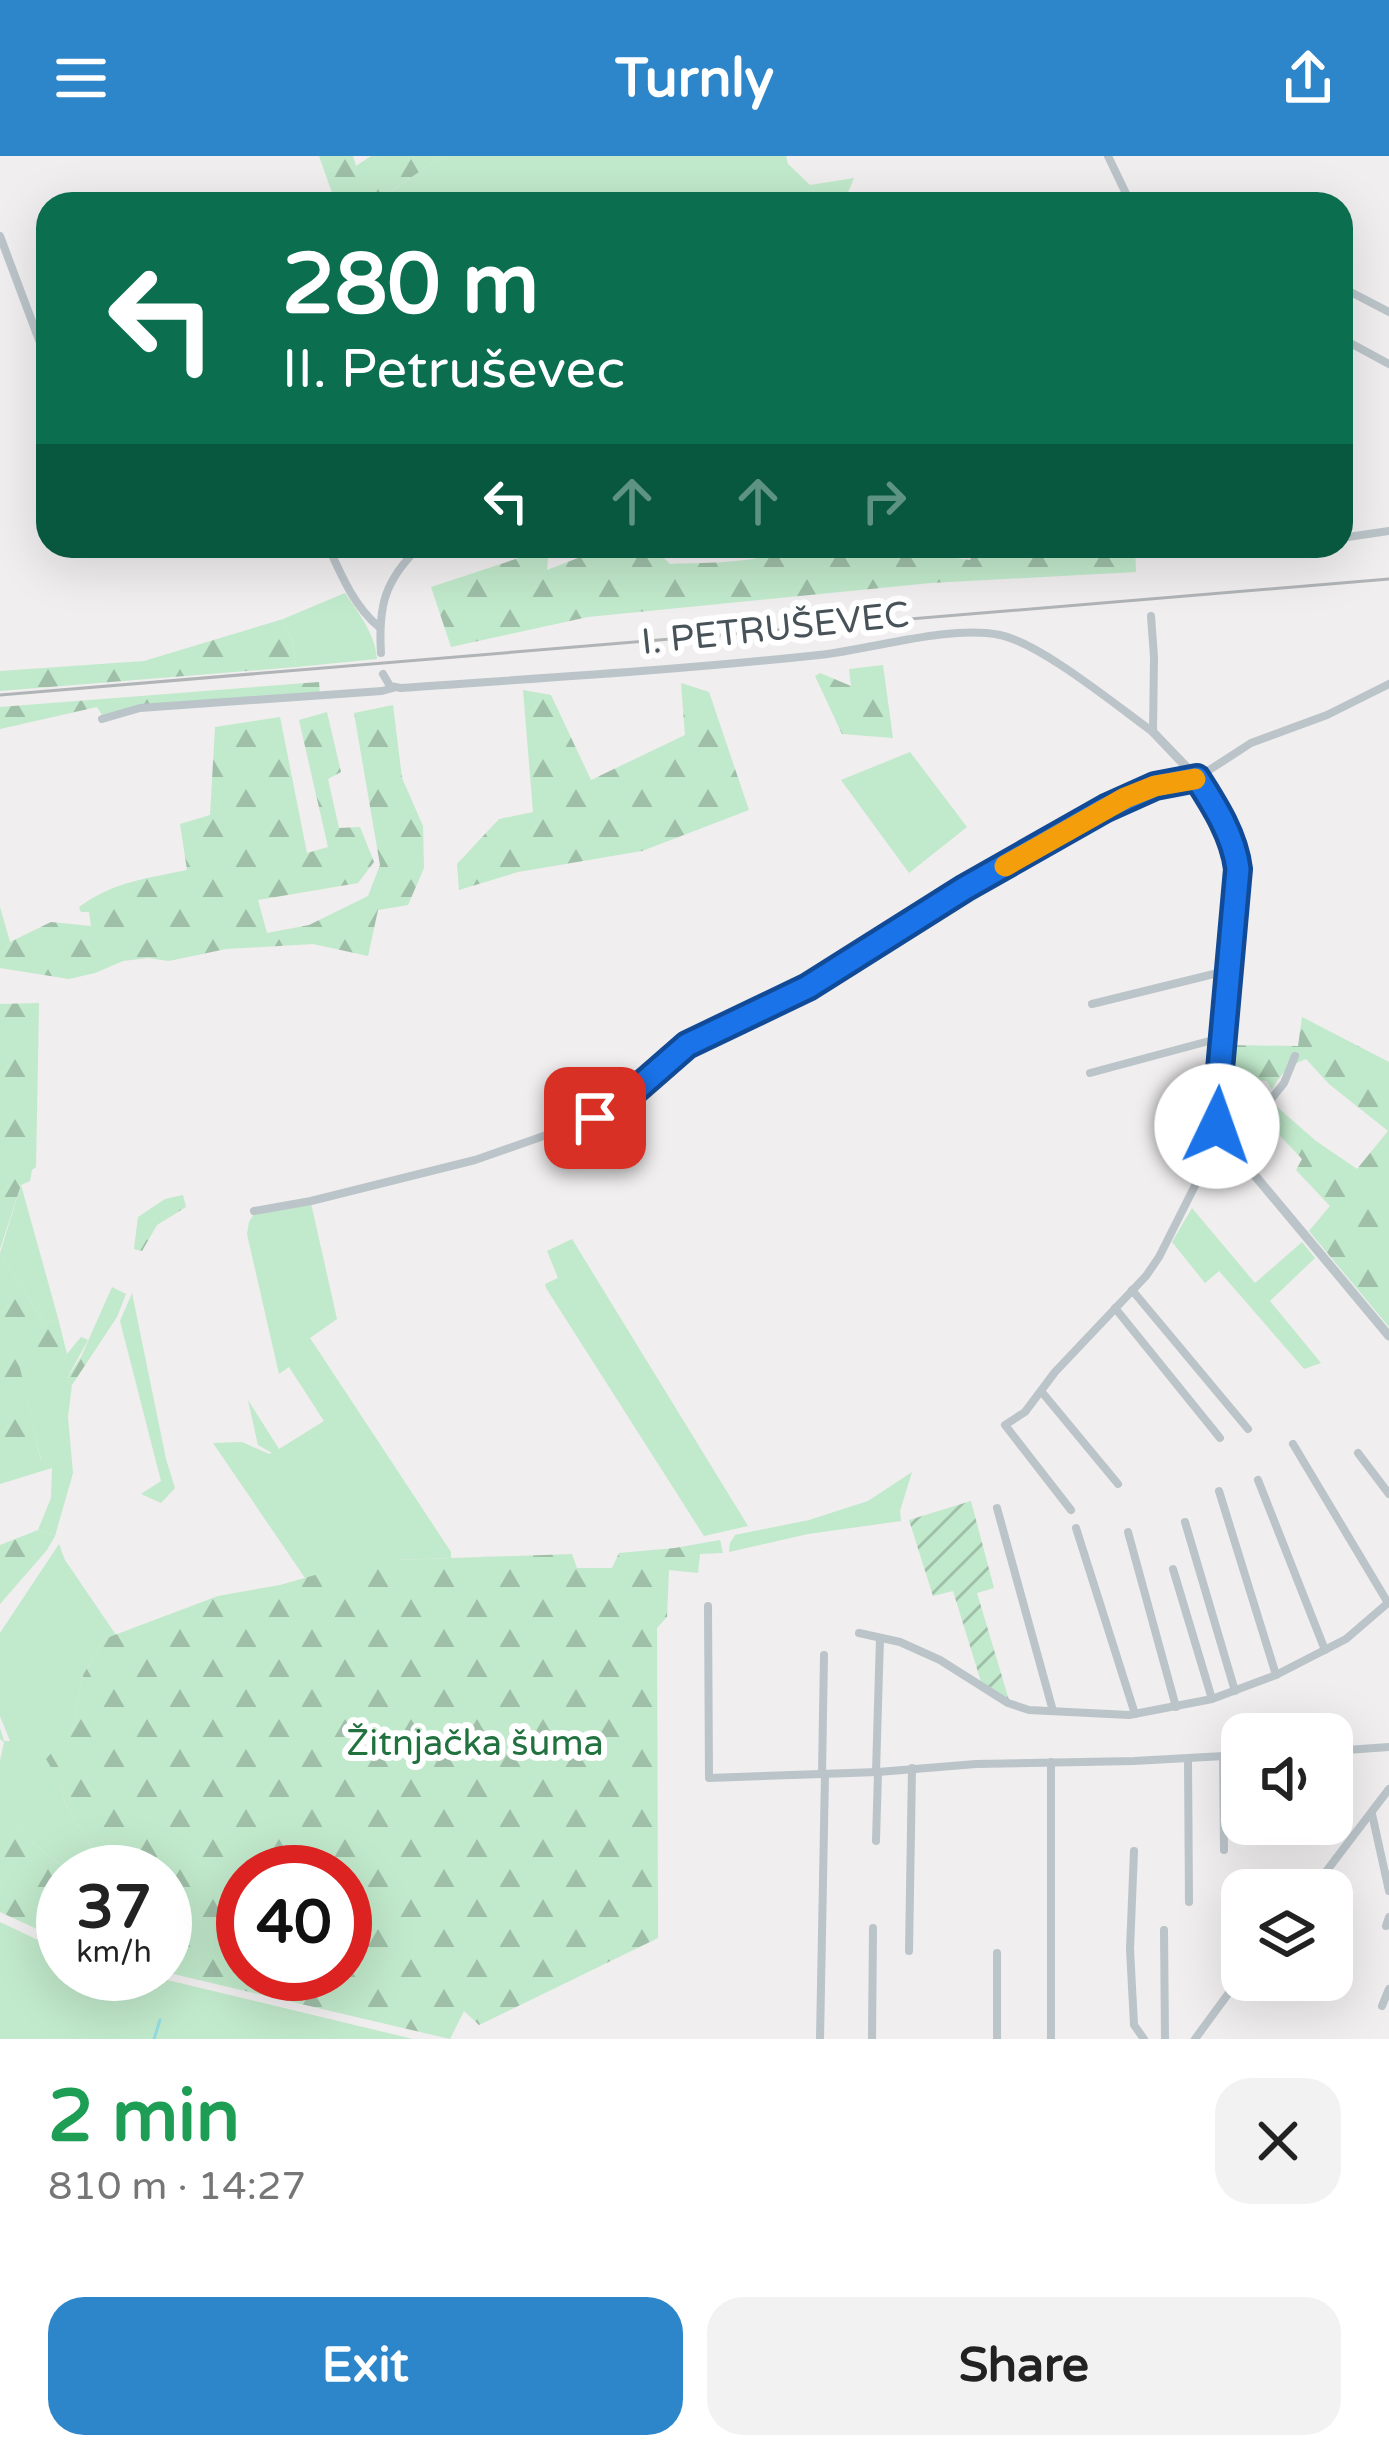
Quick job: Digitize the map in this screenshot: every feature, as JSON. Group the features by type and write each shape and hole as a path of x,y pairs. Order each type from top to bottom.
{"street":[{"path":"1108,156 1125,192"},
{"path":"0,236 36,332"},
{"path":"1353,293 1389,312"},
{"path":"1353,344 1389,364"},
{"path":"1353,536 1389,531"},
{"path":"334,558 354,599 379,626"},
{"path":"381,652 384,598 391,578 408,558"},
{"path":"1150,616 1153,732"},
{"name":"I. PETRUŠEVEC","path":"102,718 140,708 758,662 859,651 944,635 982,633 1013,638 1153,732 1197,778 1224,824 1237,858 1216,1114 1221,1134"},
{"path":"382,674 394,687"},
{"path":"254,1210 311,1201 475,1160 595,1118 624,1100 687,1045 808,987 965,888 1106,808 1155,786 1197,778 1251,742 1327,715 1389,684"},
{"path":"1093,1004 1230,970"},
{"path":"1090,1072 1224,1037"},
{"path":"1232,1148 1283,1083 1295,1056"},
{"path":"1071,1510 1005,1425 1024,1412 1159,1257 1221,1134 1389,1336"},
{"path":"1132,1290 1248,1429"},
{"path":"1115,1308 1220,1438"},
{"path":"1041,1391 1118,1484"},
{"path":"859,1633 900,1642 940,1660 1008,1703 1029,1710 1136,1714 1213,1699 1276,1675 1346,1639 1388,1602 1293,1444"},
{"path":"1358,1454 1389,1494"},
{"path":"1258,1480 1325,1650"},
{"path":"1219,1491 1276,1675"},
{"path":"998,1508 1053,1712"},
{"path":"1185,1522 1235,1691"},
{"path":"1076,1528 1136,1714"},
{"path":"1128,1532 1176,1707"},
{"path":"1173,1569 1213,1699"},
{"path":"709,1606 709,1778 1221,1756"},
{"path":"876,1841 880,1638"},
{"path":"820,2039 824,1655"},
{"path":"1353,1750 1389,1747"},
{"path":"1188,1759 1189,1902"},
{"path":"1051,1762 1051,2039"},
{"path":"909,1951 912,1768"},
{"path":"1329,1869 1389,1790"},
{"path":"1372,1813 1389,1891"},
{"path":"1224,1845 1224,1850"},
{"path":"1134,1852 1130,1949 1134,2025 1144,2039"},
{"path":"872,2039 873,1928"},
{"path":"1164,1930 1165,2039"},
{"path":"997,1953 997,2039"},
{"path":"1382,2006 1389,1989"},
{"path":"1196,2039 1223,2001"}],"green space":[{"path":"319,156 353,156 356,166 371,156 442,156 390,192 332,192"},
{"path":"442,156 786,156 810,185 854,178 848,192 390,192"},
{"path":"519,558 548,558 547,570 578,558 664,558 670,564 759,558 1135,558 1136,572 931,583 588,617 451,647 431,587"},
{"path":"345,593 370,632 377,659 296,667 283,619"},
{"path":"283,619 296,667 0,691 0,671 144,661"},
{"path":"883,665 893,738 842,734 815,676 820,673 851,686 849,669"},
{"path":"319,682 320,694 102,715 97,707 0,729 0,707"},
{"path":"681,683 709,692 749,810 642,851 518,872 459,890 457,864 499,819 533,812 523,690 551,695 591,780 685,735"},
{"path":"393,705 402,778 423,826 424,868 408,905 378,910 368,956 313,944 226,949 169,961 123,961 69,979 0,968 0,907 10,942 51,922 91,926 89,912 79,907 92,898 131,882 187,870 180,824 210,815 215,727 280,717 307,853 328,847 299,720 327,712 341,772 328,779 339,828 360,827 374,862 358,883 258,900 267,933 309,925 368,896 380,865 354,713"},
{"path":"910,752 967,827 909,873 841,780"},
{"path":"39,1003 36,1167 30,1181 21,1185 0,1249 0,1004"},
{"path":"1302,1017 1389,1062 1389,1327 1309,1231 1330,1206 1296,1170 1302,1159 1264,1119 1276,1106 1357,1169 1388,1131 1329,1084 1306,1059 1286,1071 1272,1090 1267,1081 1224,1077 1226,1045 1298,1046"},
{"path":"21,1185 58,1318 45,1324 0,1253"},
{"path":"183,1195 186,1207 157,1225 142,1251 134,1249 138,1217 165,1199"},
{"path":"311,1203 337,1319 310,1338 451,1558 396,1560 305,1578 213,1443 242,1442 272,1453 258,1445 248,1400 279,1449 324,1421 289,1367 279,1374 247,1234 254,1214"},
{"path":"1192,1208 1255,1283 1302,1242 1315,1258 1270,1301 1321,1363 1304,1369 1219,1271 1205,1283 1172,1242"},
{"path":"572,1239 748,1526 704,1536 546,1288 545,1284 558,1278 547,1251"},
{"path":"0,1253 45,1324 58,1318 67,1354 59,1374 42,1375 18,1359 41,1461 0,1473"},
{"path":"112,1287 126,1294 117,1317 72,1385 66,1380"},
{"path":"132,1293 175,1488 161,1503 141,1494 161,1481 120,1321"},
{"path":"81,1337 88,1340 66,1380 72,1385 68,1417 73,1473 55,1536 38,1530 51,1498 52,1468 0,1484 0,1473 41,1460 17,1357 58,1374"},
{"path":"912,1472 901,1521 808,1534 729,1552 735,1535 809,1520 868,1501"},
{"path":"971,1501 994,1588 977,1593 1009,1700 982,1685 953,1591 933,1596 909,1520"},
{"path":"38,1530 55,1536 0,1604 0,1545"},
{"name":"Žitnjačka šuma","path":"720,1540 723,1553 700,1554 698,1573 669,1570 667,1617 657,1628 658,1938 479,2025 464,2011 450,2039 288,2001 372,2001 372,1845 216,1845 216,1984 192,1978 192,1845 90,1845 65,1804 62,1786 46,1759 73,1728 83,1675 104,1639 218,1596 396,1560 572,1554 577,1568 612,1568 619,1553"},
{"path":"59,1544 116,1635 104,1639 83,1675 73,1728 47,1759 62,1786 65,1804 90,1845 36,1845 0,1811 4,1742 0,1728 4,1741 10,1741 0,1716 0,1633"},
{"path":"0,1811 36,1845 36,1929 0,1912"},
{"path":"0,1922 36,1939 36,2001 192,2001 192,1986 216,1992 216,2001 255,2001 413,2039 0,2039"}],"waterway":[{"path":"154,2039 160,2020"}],"railway":[{"path":"0,695 1389,579"}],"slow traffic":[{"path":"1005,866 1125,798 1155,786 1195,779"}],"route":[{"path":"595,1118 624,1100 687,1045 808,987 965,888 1106,808 1155,786 1197,778 1224,824 1238,869 1217,1126"}]}
